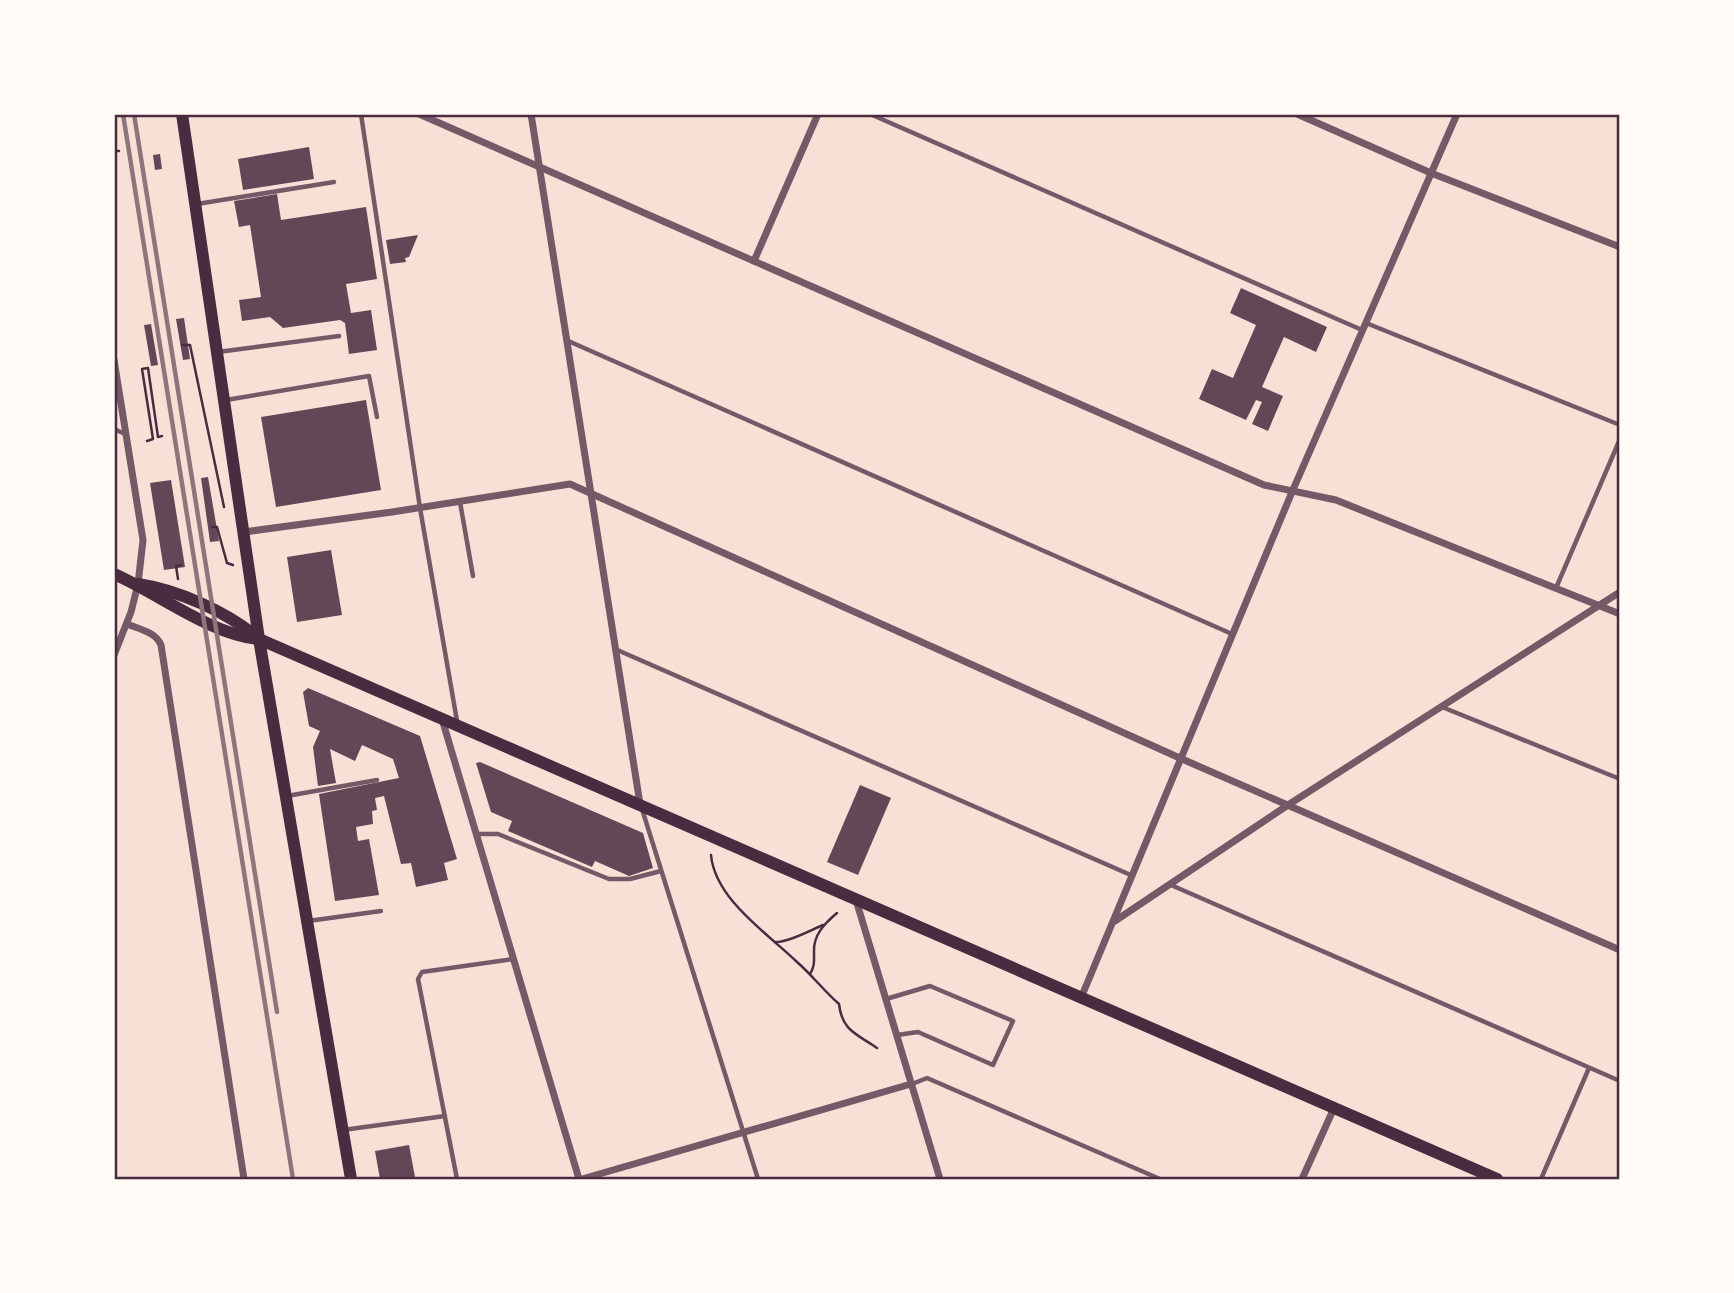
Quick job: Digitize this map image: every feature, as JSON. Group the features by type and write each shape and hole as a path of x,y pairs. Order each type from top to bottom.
{"main road":[{"path":"182,114 260,639 351,1179"},
{"path":"114,574 138,584 163,588 241,623 260,639 1497,1179"}],"street":[{"path":"419,114 1264,485 1336,500 1620,614"},
{"path":"531,114 640,805"},
{"path":"754,261 818,114"},
{"path":"1081,998 1292,492 1457,114"},
{"path":"1302,115 1431,173 1620,247"},
{"path":"114,360 143,540 138,584 127,624 114,656"},
{"path":"244,532 570,484 1182,759 1620,950"},
{"path":"1114,922 1288,805 1620,592"},
{"path":"127,624 153,635 159,639 161,645 244,1179"},
{"path":"442,719 581,1179 911,1084"},
{"path":"856,899 940,1179"},
{"path":"1302,1179 1334,1108"}],"lane":[{"path":"361,114 420,508 457,725"},
{"path":"870,114 1364,326 1620,425"},
{"path":"196,204 334,182"},
{"path":"218,352 339,336"},
{"path":"566,340 1233,635"},
{"path":"225,400 369,376 377,417"},
{"path":"114,429 125,434"},
{"path":"1556,588 1620,439"},
{"path":"460,502 472,576"},
{"path":"614,649 1133,876"},
{"path":"1441,707 1620,779"},
{"path":"286,796 377,780"},
{"path":"640,805 758,1179"},
{"path":"477,834 498,834 609,878 630,879 661,871"},
{"path":"1170,884 1620,1081"},
{"path":"307,921 381,911"},
{"path":"457,1179 418,979 422,972 513,959"},
{"path":"885,1000 930,986 1013,1021 993,1065 918,1032 896,1035"},
{"path":"1541,1179 1589,1068"},
{"path":"911,1084 926,1078 1160,1179"},
{"path":"342,1130 445,1116"}],"path":[{"path":"114,151 119,151"},
{"path":"182,345 190,345 224,507"},
{"path":"147,441 153,439 142,369 148,368 158,437 162,436"},
{"path":"212,527 217,527 227,562 233,565"},
{"path":"178,579 176,566 181,565"},
{"path":"711,855 712,867 722,888 741,911 839,1004 842,1018 851,1033 877,1048"},
{"path":"774,942 783,943 823,925 837,913"},
{"path":"810,974 814,968 815,943 823,925"}],"building":[{"path":"309,147 314,179 243,190 238,159"},
{"path":"160,154 162,169 155,170 153,155"},
{"path":"277,194 281,220 366,207 377,279 346,284 351,313 371,310 377,350 349,354 345,323 340,320 283,328 270,317 242,321 239,300 261,297 250,225 239,227 234,201"},
{"path":"418,235 409,257 405,258 406,262 390,264 386,240"},
{"path":"1241,288 1327,327 1316,352 1284,337 1262,387 1283,396 1268,431 1252,424 1262,402 1256,400 1246,420 1199,399 1212,369 1233,378 1256,325 1230,313"},
{"path":"184,318 190,359 183,360 176,319"},
{"path":"151,324 158,365 151,366 144,325"},
{"path":"366,400 381,490 276,507 261,417"},
{"path":"208,477 219,541 210,542 201,478"},
{"path":"171,480 185,567 164,570 150,483"},
{"path":"331,550 342,615 297,622 287,557"},
{"path":"308,688 420,736 457,859 444,863 448,880 416,887 411,863 401,864 384,796 375,798 377,810 372,811 373,824 356,827 358,841 369,839 379,895 335,901 319,794 399,778 393,759 362,745 355,761 330,749 336,783 318,786 313,747 320,731 309,726 303,692"},
{"path":"480,762 643,833 653,868 629,876 595,861 592,867 508,831 512,821 491,812 476,763"},
{"path":"860,785 891,798 858,875 827,862"},
{"path":"409,1145 415,1177 380,1179 375,1151"}],"railway":[{"path":"123,114 293,1179"},
{"path":"134,114 277,1012"}]}
